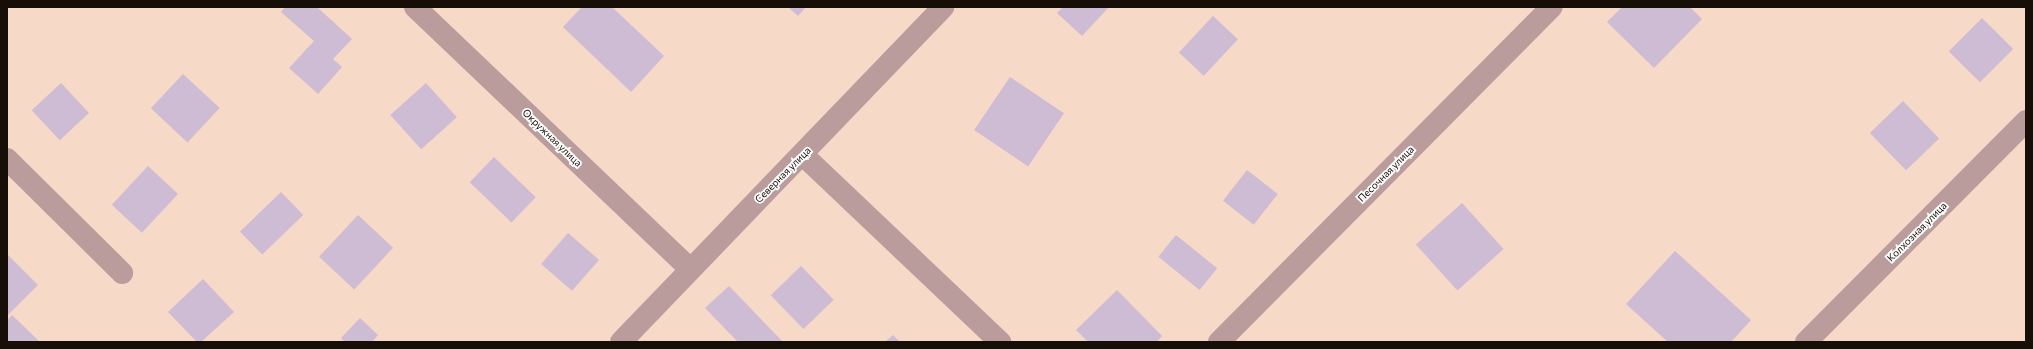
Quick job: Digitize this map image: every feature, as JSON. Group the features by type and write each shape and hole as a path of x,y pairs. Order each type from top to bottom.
{"street":[{"name":"Окружная улица","path":"415,7 690,269"},
{"name":"Северная улица","path":"621,342 690,269 803,155 943,7"},
{"name":"Песочная улица","path":"1220,342 1552,7"},
{"name":"Колхозная улица","path":"1806,342 2026,121"},
{"path":"803,155 1000,342"},
{"path":"7,160 122,273"}],"building":[{"path":"285,7 317,7 352,39 333,59 342,67 318,94 289,68 314,41 281,12"},
{"path":"582,7 612,7 664,56 631,92 563,27"},
{"path":"788,7 806,7 798,16"},
{"path":"1063,7 1109,7 1082,36 1057,13"},
{"path":"1622,7 1690,7 1702,19 1654,68 1607,22"},
{"path":"1213,16 1238,39 1204,76 1179,53"},
{"path":"1982,18 2013,49 1980,82 1949,51"},
{"path":"183,74 220,108 188,142 151,108"},
{"path":"1010,77 1064,113 1028,166 974,130"},
{"path":"61,83 89,113 60,140 32,110"},
{"path":"426,83 457,117 421,149 390,115"},
{"path":"1903,101 1939,138 1906,170 1870,133"},
{"path":"494,157 536,197 511,222 470,182"},
{"path":"148,166 178,194 142,233 112,205"},
{"path":"1247,170 1278,194 1254,225 1223,201"},
{"path":"281,192 303,215 262,255 240,232"},
{"path":"1462,203 1503,249 1457,291 1416,244"},
{"path":"358,215 393,248 354,289 319,257"},
{"path":"568,233 599,260 572,291 541,264"},
{"path":"1176,235 1217,268 1200,290 1158,257"},
{"path":"1675,251 1751,320 1731,342 1668,342 1626,304"},
{"path":"8,255 38,285 7,316 7,256"},
{"path":"801,266 834,300 803,329 771,295"},
{"path":"203,279 234,312 201,342 197,342 168,312"},
{"path":"729,286 783,342 738,342 705,308"},
{"path":"1117,290 1162,336 1157,342 1088,342 1076,330"},
{"path":"12,315 40,342 7,342 7,321"},
{"path":"360,318 378,335 372,342 345,342 341,338"},
{"path":"893,335 900,342 885,342"}]}
